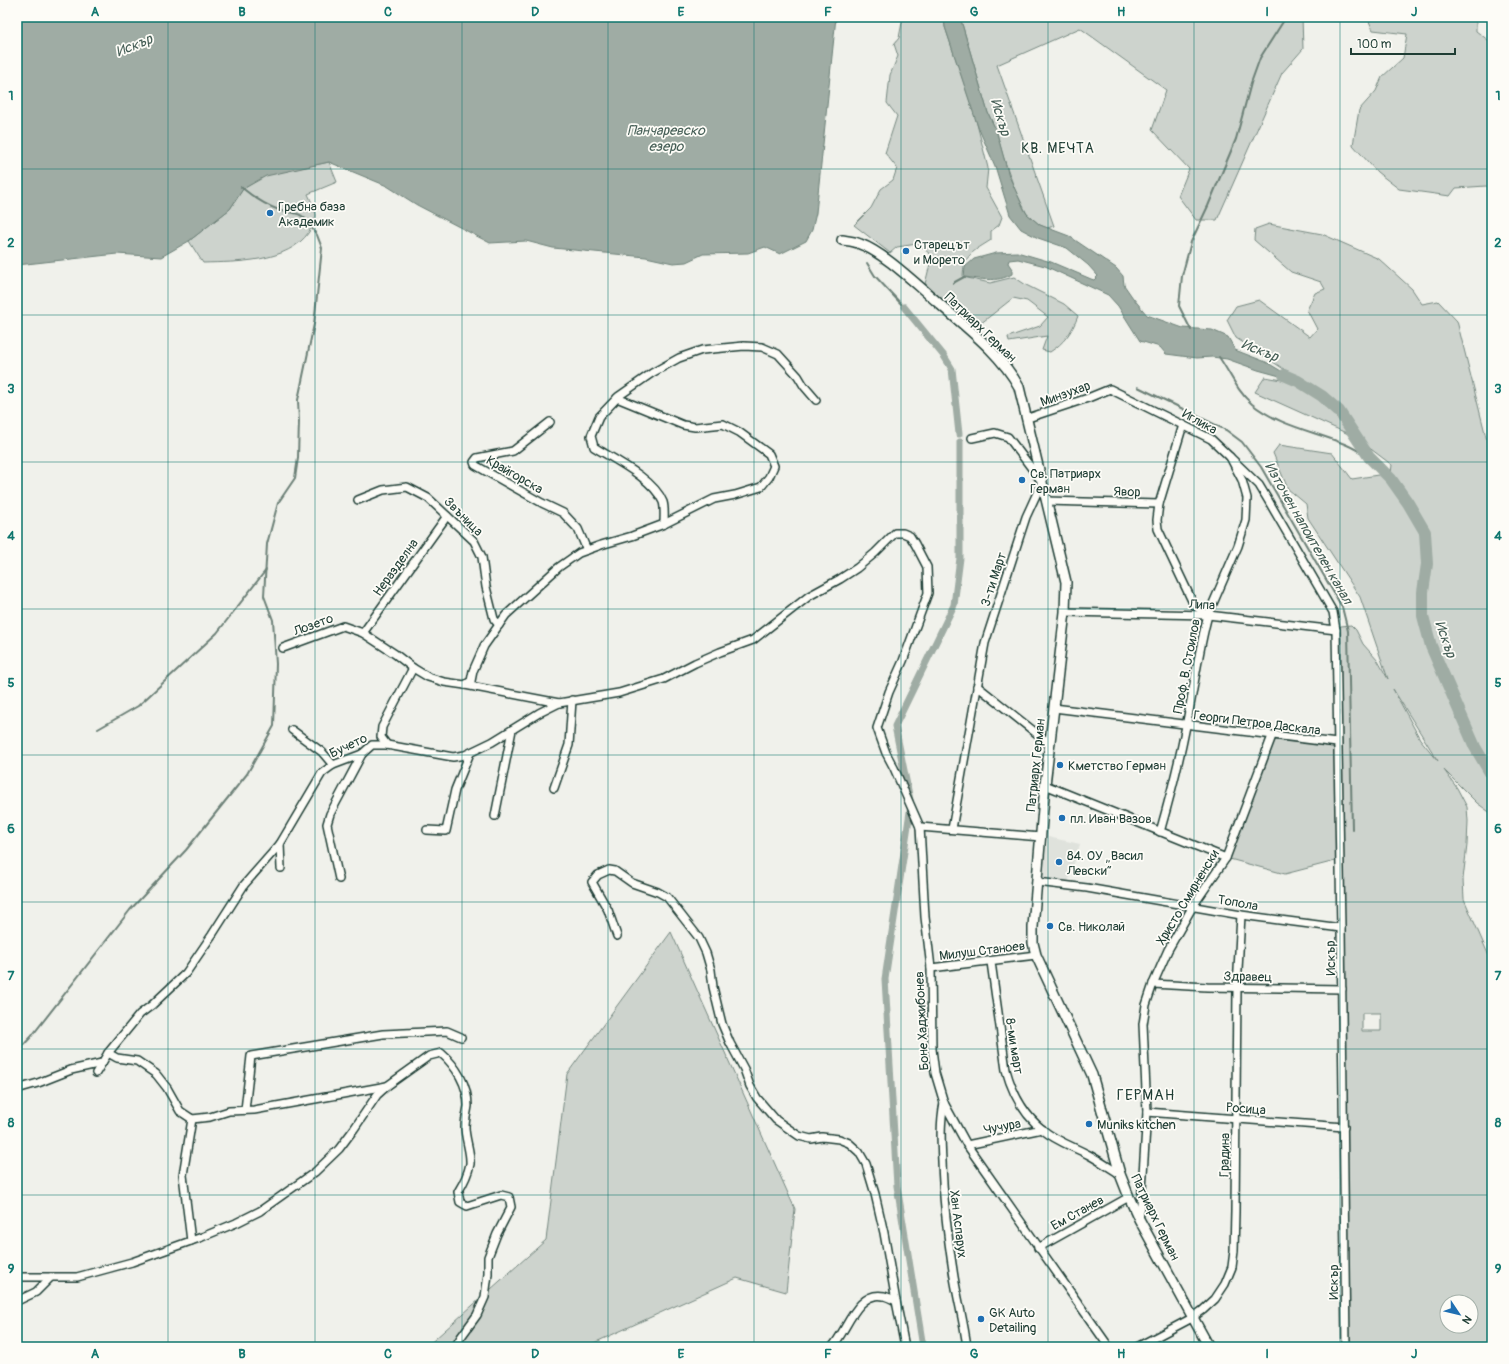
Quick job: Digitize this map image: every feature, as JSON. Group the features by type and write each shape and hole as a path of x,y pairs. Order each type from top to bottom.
{"street":[{"name":"Патриарх Герман","path":"842,240 860,243 880,255 920,287 992,352 1014,377 1019,387 1028,418 1066,582 1065,612 1045,785 1033,942 1036,955 1092,1075 1120,1174 1129,1197 1139,1219 1209,1347"},
{"path":"664,524 664,503 654,487 631,470 594,447 590,436 599,417 617,398 652,373 679,358 702,350 744,346 762,347 778,354 798,376 816,400"},
{"name":"Минзухар","path":"1028,418 1110,389"},
{"name":"Иглика","path":"1110,389 1210,439 1230,457 1242,480 1248,498 1246,520 1238,546 1208,616"},
{"path":"465,685 471,681 473,671 484,646 511,610 559,567 579,553 664,524 714,499 735,495 761,487 769,477 774,466 769,454 738,432 723,424 695,427 683,425 617,398"},
{"name":"Крайгорска","path":"550,422 513,451 477,458 474,462 476,465 535,500 563,513 578,529 587,550"},
{"name":"Проф. В. Стоилов","path":"1160,832 1170,798 1186,725 1200,647 1208,616 1194,605 1158,529 1157,520 1159,504 1183,425"},
{"path":"972,438 995,433 1008,437 1042,482"},
{"name":"Искър","path":"1230,457 1259,485 1333,612 1336,630 1346,1347"},
{"name":"3-ти Март","path":"952,830 985,643 1026,517 1042,482"},
{"name":"Звъница","path":"358,500 383,490 407,487 428,498 474,541 482,557 486,587 494,619 499,625"},
{"name":"Явор","path":"1046,501 1159,504"},
{"name":"Неразделна","path":"363,632 447,516"},
{"name":"Боне Хаджибонев","path":"559,703 640,688 664,679 695,662 753,640 809,596 840,580 857,568 895,533 903,533 910,536 927,568 928,593 903,661 889,692 877,728 886,753 920,827 925,917 931,968 932,1049 935,1073 944,1103 967,1146 1109,1347"},
{"name":"Липа","path":"1065,612 1208,616 1336,630"},
{"name":"Лозето","path":"282,648 343,626 363,632 395,654 412,668 428,677 444,682 559,703"},
{"path":"387,745 380,737 382,727 412,668"},
{"path":"977,686 1050,744"},
{"path":"554,788 569,745 572,700"},
{"name":"Бучето","path":"280,844 322,773 333,765 362,754 372,745 387,745 452,756 466,755 492,742 559,703"},
{"name":"Георги Петров Даскала","path":"1054,708 1338,743"},
{"path":"292,730 322,752 333,765"},
{"path":"495,816 512,730"},
{"name":"Христо Смирненски","path":"1139,1219 1147,1112 1143,1024 1146,1005 1153,984 1168,950 1193,906 1226,858 1272,736"},
{"path":"427,830 446,831 455,790 470,753"},
{"path":"340,879 327,824 330,814 362,754"},
{"path":"1045,785 1226,858"},
{"path":"920,827 1041,837"},
{"path":"280,844 281,868"},
{"path":"96,1073 108,1053 140,1014 152,1005 186,973 244,885 280,844"},
{"path":"617,936 608,910 592,882 598,875 609,870 615,871 632,883 658,892 667,897 699,938 706,953 722,1024 730,1043 744,1069 750,1086 776,1120 798,1136 811,1139 822,1137 839,1139 849,1143 859,1152 866,1164 875,1194 884,1233 905,1347"},
{"name":"Топола","path":"1037,882 1087,888 1241,915 1341,928"},
{"name":"Градина","path":"1137,1347 1192,1318 1215,1299 1225,1284 1232,1267 1234,1251 1237,988 1241,915"},
{"name":"Милуш Станоев","path":"931,968 991,962 1036,955"},
{"name":"8-ми март","path":"991,962 1006,1070 1010,1086 1020,1103 1042,1130 1090,1155 1120,1174"},
{"name":"Здравец","path":"1153,984 1237,988 1342,990"},
{"path":"245,1110 251,1056 383,1034 447,1031 461,1037"},
{"path":"108,1053 117,1058 137,1061 156,1074 167,1088 180,1111 192,1119 210,1117 229,1112 254,1110 387,1086"},
{"path":"17,1277 77,1277 132,1262 236,1224 260,1211 315,1172 339,1149 377,1096 387,1086 429,1056 441,1053 450,1060 458,1071 464,1086 468,1105 465,1128 470,1163 464,1182 458,1192 460,1202 467,1206 501,1195 509,1198 511,1207 488,1257 488,1274 485,1297 478,1315 455,1347"},
{"path":"17,1089 38,1083 71,1070 102,1063"},
{"name":"Хан Аспарух","path":"944,1103 941,1135 943,1196 954,1279 967,1347"},
{"name":"Росица","path":"1147,1112 1344,1127"},
{"path":"191,1241 183,1175 192,1119"},
{"name":"Чучура","path":"967,1146 1042,1130"},
{"name":"Ем Станев","path":"1038,1248 1129,1197"},
{"path":"17,1301 36,1292 51,1277"},
{"path":"832,1347 856,1308 864,1300 874,1296 884,1296 896,1301"}],"shaded area":[{"path":"903,17 944,17 945,27 975,116 988,168 986,188 1002,217 999,225 991,231 991,240 971,254 967,259 963,277 990,283 1014,277 1026,285 1064,304 1078,316 1067,337 1050,352 1042,350 1047,336 1009,342 1008,337 1040,326 1048,317 1027,301 1013,298 975,328 925,284 932,256 922,247 917,244 897,247 890,253 854,225 871,208 881,189 893,180 897,168 885,153 897,116 887,103 890,75 898,56 894,44 899,38"},
{"path":"960,17 1302,17 1303,49 1282,73 1217,220 1196,220 1178,196 1189,169 1152,130 1166,90 1080,28 997,65 1054,226 1047,228 1040,225 1027,214 1015,190 996,130 988,113"},
{"path":"1367,17 1476,17 1476,31 1492,43 1492,188 1486,186 1456,188 1450,196 1399,189 1377,172 1353,145 1359,110 1376,91 1382,77 1403,58 1407,34 1373,30"},
{"name":"Гребна база Академик","path":"329,162 337,182 308,194 315,210 316,217 309,232 300,242 288,250 260,259 203,263 189,241 230,209 243,189 266,175"},
{"path":"1269,224 1322,234 1379,259 1412,289 1422,304 1438,301 1457,321 1492,461 1492,814 1477,803 1444,770 1457,788 1467,807 1467,845 1463,879 1464,899 1492,963 1492,1347 1346,1347 1339,860 1285,874 1226,858 1272,736 1337,743 1336,630 1341,626 1351,625 1356,630 1363,644 1378,661 1388,679 1360,597 1308,518 1306,504 1288,489 1273,453 1279,445 1332,453 1352,479 1391,473 1392,465 1355,437 1255,392 1265,377 1294,382 1296,377 1236,338 1227,320 1236,306 1259,300 1310,337 1317,329 1307,310 1315,293 1325,289 1321,282 1291,272 1254,240 1255,229","holes":["1393,689 1438,761 1420,739","1362,1013 1381,1013 1381,1031 1362,1031"]},
{"name":"84. ОУ „Васил Левски“","path":"1048,837 1080,844 1068,883 1041,879"},
{"path":"671,932 795,1209 786,1292 737,1278 585,1347 426,1347 546,1240 567,1074"}],"water":[{"name":"Панчаревско езеро","path":"17,17 836,17 816,213 812,230 806,241 780,254 765,247 748,253 703,254 686,262 673,263 646,257 553,248 526,241 490,243 417,205 387,186 329,162 266,176 243,189 230,209 189,241 161,257 117,254 17,265"},
{"path":"944,17 960,17 988,113 996,130 1009,176 1027,214 1040,225 1069,236 1116,268 1123,276 1124,285 1147,315 1183,328 1212,330 1228,337 1235,350 1266,362 1298,381 1258,370 1227,359 1212,357 1197,358 1166,354 1160,347 1140,341 1118,306 1108,295 1045,266 1018,259 1009,260 1008,263 1012,269 1012,274 1006,277 988,280 964,277 965,267 974,259 996,253 1017,252 1051,262 1094,280 1098,276 1088,265 1067,248 1038,238 1021,229 1010,215 995,166 978,127 945,27"}],"waterway":[{"path":"1191,330 1179,306 1182,276 1191,242 1236,139 1251,83 1260,58 1286,17"},
{"path":"241,187 269,206 298,214 305,218 308,222"},
{"path":"17,1052 31,1037 130,910 186,850 247,774 274,726 276,664 273,620 264,596 267,544 278,503 295,478 298,458 298,400 314,324 322,248 317,235 311,227"},
{"path":"867,263 875,276 904,307"},
{"path":"953,283 964,277"},
{"path":"904,307 944,356 952,369 959,434"},
{"path":"1219,357 1242,393 1252,404 1262,411 1296,427 1352,447 1369,457"},
{"name":"Искър","path":"1284,375 1298,381 1322,396 1339,411 1369,457 1391,479 1408,503 1425,532 1427,564 1423,592 1423,616 1431,646 1475,747 1492,776"},
{"name":"Източен напоителен канал","path":"1138,387 1226,430 1242,442 1261,467 1342,607 1348,631 1352,829"},
{"path":"923,1347 897,1186 885,979 911,805 895,726 954,605 960,558 960,442"},
{"path":"98,729 138,706 217,633 266,570"}],"place":[{"name":"Гребна база Академик","path":"270,213"},
{"name":"Старецът и Морето","path":"906,251"},
{"name":"Св. Патриарх Герман","path":"1022,480"},
{"name":"Кметство Герман","path":"1060,765"},
{"name":"пл. Иван Вазов","path":"1062,818"},
{"name":"84. ОУ „Васил Левски“","path":"1059,862"},
{"name":"Св. Николай","path":"1050,926"},
{"name":"Muniks kitchen","path":"1089,1124"},
{"name":"GK Auto Detailing","path":"981,1319"}],"district":[{"name":"КВ. МЕЧТА","path":"1058,148"},
{"name":"ГЕРМАН","path":"1146,1095"}]}
